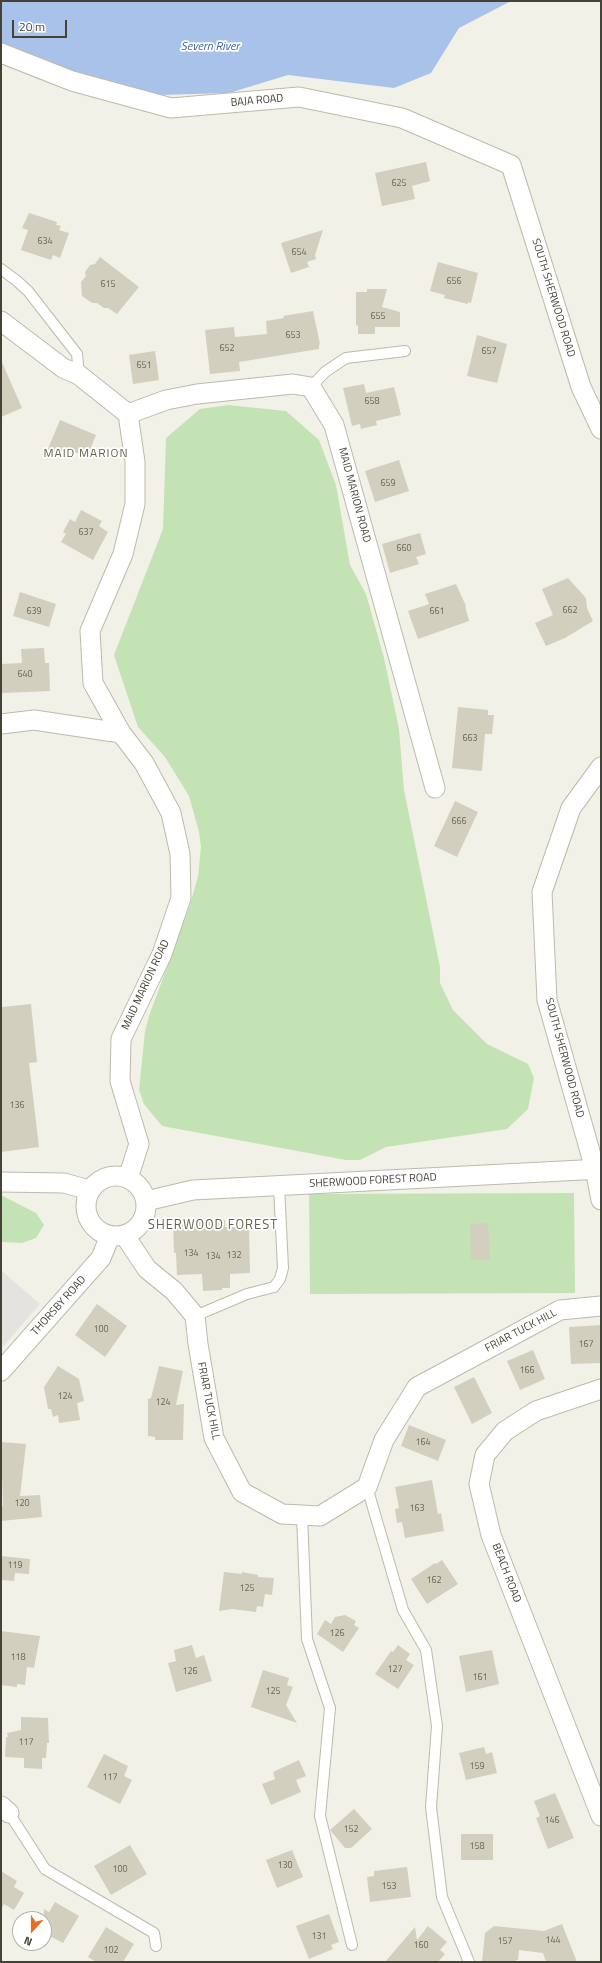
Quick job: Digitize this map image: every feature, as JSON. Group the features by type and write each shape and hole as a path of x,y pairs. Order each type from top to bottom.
{"street":[{"name":"BAJA ROAD","path":"1,53 72,81 171,108 299,97 402,118 511,164"},
{"name":"SOUTH SHERWOOD ROAD","path":"511,164 581,386 601,429"},
{"path":"1,321 62,368 79,375 128,414 166,400 197,394 293,384 312,387"},
{"name":"MAID MARION ROAD","path":"312,387 334,425 435,788"},
{"name":"MAID MARION ROAD","path":"128,414 135,462 135,504 123,554 90,631 93,683 121,734 144,763 171,813 180,854 181,898 162,954 121,1039 120,1081 139,1144 128,1178"},
{"path":"1,724 34,720 121,734"},
{"name":"SOUTH SHERWOOD ROAD","path":"598,1169 547,1000 542,892 571,808 601,767"},
{"path":"598,1169 601,1200"},
{"name":"SHERWOOD FOREST ROAD","path":"146,1201 193,1190 598,1169"},
{"path":"117,1236 137,1228 145,1216 146,1201 140,1187 128,1178 114,1175 100,1179 89,1190 85,1204 87,1218 96,1230 117,1236 147,1269 174,1291 195,1316"},
{"path":"1,1182 64,1183 89,1190"},
{"name":"THORSBY ROAD","path":"1,1371 101,1258 117,1236"},
{"name":"FRIAR TUCK HILL","path":"195,1316 198,1344 214,1438 242,1492 282,1514 320,1516 367,1487 384,1440 417,1387 560,1310 601,1306"},
{"name":"BEACH ROAD","path":"601,1389 536,1411 505,1431 485,1455 479,1484 491,1534 601,1816"}],"lane":[{"path":"1,269 17,281 28,292 77,354 79,375"},
{"path":"312,387 325,372 346,358 404,351"},
{"path":"195,1316 247,1294 274,1287 280,1279 283,1268 279,1186"},
{"path":"367,1487 403,1610 426,1650 438,1726 431,1807 442,1897 469,1962"},
{"path":"302,1515 307,1638 330,1708 320,1816 352,1945"},
{"path":"5,1809 45,1870 154,1933 156,1946"}],"green space":[{"path":"228,405 286,411 319,440 336,485 350,565 366,594 384,658 399,729 404,790 440,967 440,983 453,1010 487,1044 528,1064 534,1078 528,1109 507,1129 386,1147 360,1160 346,1160 162,1126 144,1104 139,1090 145,1031 149,1016 190,905 198,876 201,847 199,832 189,796 165,757 138,727 114,655 163,529 166,438 200,409"},
{"path":"574,1193 575,1293 310,1294 309,1194"},
{"path":"1,1195 36,1213 44,1225 36,1238 22,1243 1,1242"}],"shaded area":[{"path":"2,1271 40,1304 1,1349 1,1272"}],"water":[{"name":"Severn River","path":"1,1 511,1 459,28 431,73 394,88 288,75 229,93 160,95 69,73 1,43"}],"building":[{"path":"426,162 430,181 412,186 415,199 382,206 375,173"},
{"path":"29,213 57,222 56,225 61,226 59,230 69,233 60,258 53,255 51,260 21,250 28,230 22,228"},
{"path":"323,230 315,255 316,259 307,262 309,267 291,273 281,243"},
{"path":"100,257 139,287 117,314 97,303 92,303 82,296 81,282 86,276 85,272 90,265 95,264"},
{"path":"438,262 478,273 471,303 468,302 468,304 444,298 445,295 430,291"},
{"path":"367,289 387,289 382,307 400,312 400,327 375,327 375,334 358,334 358,325 356,326 356,292 367,292"},
{"path":"313,311 320,344 319,349 239,362 240,371 210,374 205,330 234,327 235,337 267,334 266,321 284,318 283,316"},
{"path":"477,335 507,344 497,383 467,376"},
{"path":"155,351 159,380 133,384 129,355"},
{"path":"1,360 22,408 1,417"},
{"path":"364,384 366,393 394,387 401,415 376,421 377,425 361,429 360,424 352,426 343,388"},
{"path":"60,420 96,435 87,457 65,448 61,457 47,451"},
{"path":"399,460 409,491 375,502 365,471"},
{"path":"81,510 102,521 99,526 108,532 93,560 61,542 66,534 63,532 70,519 75,522"},
{"path":"420,533 426,554 416,557 419,564 390,573 382,544"},
{"path":"568,578 586,598 587,608 593,621 565,638 546,646 535,623 553,615 542,589"},
{"path":"456,584 466,606 469,621 418,639 408,611 429,604 425,594"},
{"path":"20,592 56,604 49,627 13,616"},
{"path":"44,648 45,663 49,663 50,691 2,693 1,664 22,663 21,649"},
{"path":"458,707 488,710 488,715 494,715 492,734 485,734 482,771 452,768"},
{"path":"455,801 478,812 457,857 434,846"},
{"path":"31,1004 37,1062 29,1063 39,1147 1,1152 2,1007"},
{"path":"225,1220 225,1227 249,1227 250,1273 230,1274 230,1288 203,1291 202,1274 177,1275 176,1253 174,1253 173,1222"},
{"path":"488,1223 490,1260 471,1260 470,1224"},
{"path":"97,1304 127,1326 105,1357 75,1335"},
{"path":"601,1325 601,1363 571,1364 569,1327"},
{"path":"533,1350 545,1379 520,1390 507,1361"},
{"path":"58,1366 79,1379 84,1401 77,1403 80,1420 59,1423 58,1415 53,1417 51,1409 48,1409 44,1387"},
{"path":"159,1366 183,1371 176,1405 184,1404 183,1440 155,1440 155,1437 148,1436 148,1399 151,1398"},
{"path":"474,1377 492,1413 472,1424 454,1387"},
{"path":"409,1425 446,1440 438,1461 401,1446"},
{"path":"1,1442 26,1444 20,1496 40,1495 42,1517 1,1521 1,1506 3,1506"},
{"path":"432,1480 438,1514 441,1513 444,1531 405,1538 402,1522 397,1523 395,1509 399,1508 395,1487"},
{"path":"1,1556 30,1559 29,1574 15,1573 14,1581 1,1580"},
{"path":"442,1560 458,1584 427,1604 411,1579"},
{"path":"224,1572 242,1574 242,1572 258,1575 258,1577 274,1578 272,1595 265,1594 263,1607 257,1606 256,1612 232,1609 219,1611"},
{"path":"345,1615 356,1621 354,1625 359,1628 343,1652 317,1634 325,1620 331,1624 335,1617"},
{"path":"1,1631 40,1636 34,1668 27,1667 25,1685 17,1684 17,1687 1,1685"},
{"path":"192,1645 196,1658 204,1655 212,1681 176,1692 168,1663 176,1661 174,1650"},
{"path":"398,1645 410,1654 406,1660 414,1665 398,1689 375,1674 391,1651 393,1652"},
{"path":"492,1650 499,1684 466,1692 459,1656"},
{"path":"263,1670 289,1678 287,1685 293,1687 286,1705 297,1723 251,1707"},
{"path":"21,1717 48,1718 49,1743 47,1743 46,1758 42,1758 42,1769 24,1768 24,1758 5,1757 6,1737 8,1737 7,1733 21,1730"},
{"path":"484,1747 486,1754 492,1752 497,1773 466,1780 459,1753"},
{"path":"104,1754 128,1766 124,1776 132,1780 120,1804 87,1787"},
{"path":"299,1760 306,1776 296,1780 301,1792 271,1805 262,1784 275,1779 273,1772"},
{"path":"555,1793 574,1838 548,1849 536,1818 540,1816 534,1801"},
{"path":"354,1809 372,1829 351,1848 345,1848 330,1830"},
{"path":"461,1834 493,1834 493,1860 461,1860"},
{"path":"130,1845 147,1874 111,1895 94,1866"},
{"path":"292,1850 303,1877 277,1888 266,1860"},
{"path":"407,1867 411,1897 370,1902 367,1877 374,1876 374,1871"},
{"path":"1,1871 17,1881 14,1887 24,1893 14,1910 4,1904 1,1910"},
{"path":"55,1902 79,1916 63,1943 52,1937 52,1911 50,1911"},
{"path":"329,1914 339,1942 331,1945 333,1949 309,1959 296,1926"},
{"path":"562,1924 577,1962 546,1962 543,1953 519,1950 518,1960 515,1962 482,1962 485,1933 494,1926 544,1931"},
{"path":"428,1926 447,1942 440,1950 445,1954 438,1962 385,1962 415,1927 417,1940"},
{"path":"106,1927 134,1944 123,1962 96,1962 88,1957"}],"district":[{"name":"MAID MARION","path":"86,454"},
{"name":"SHERWOOD FOREST","path":"213,1226"}]}
